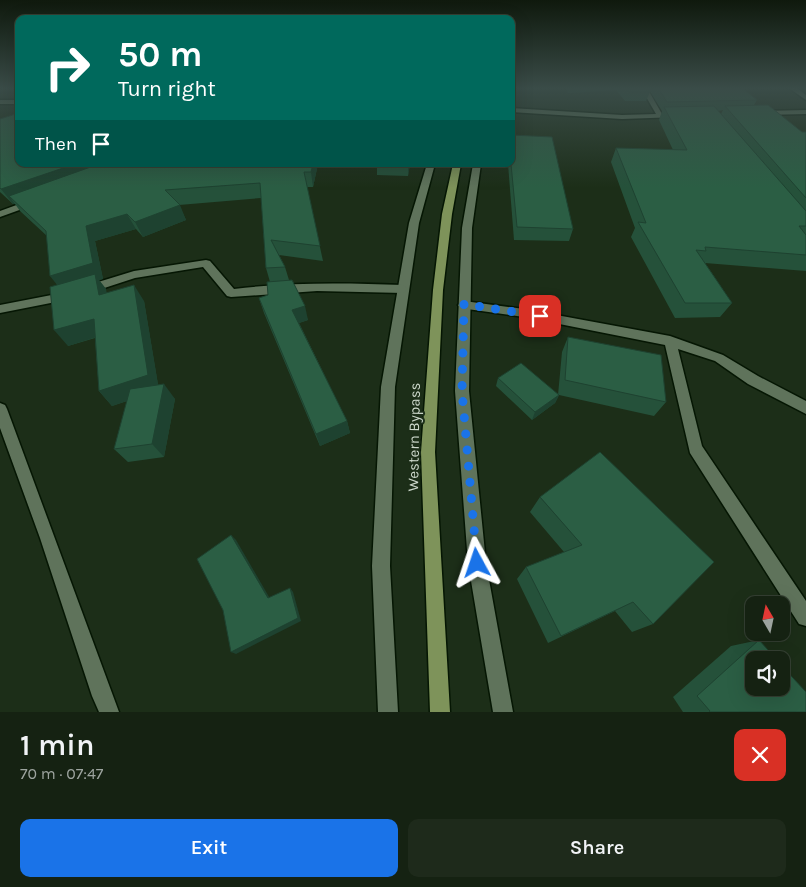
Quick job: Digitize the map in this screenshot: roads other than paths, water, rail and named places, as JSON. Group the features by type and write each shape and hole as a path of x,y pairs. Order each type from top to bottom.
{"main road":[{"name":"Western Bypass","path":"440,712 428,452 438,290 447,214 456,167"}],"street":[{"path":"388,712 381,566 388,387 414,223 430,167"},
{"path":"477,167 467,228 462,391 477,563 504,712"},
{"path":"0,214 42,198"},
{"path":"0,308 61,298 134,275 206,263 231,293 270,288 335,286 403,290"},
{"path":"464,304 524,313 670,341 719,358 753,380 806,408"},
{"path":"670,341 695,448 806,617"},
{"path":"0,409 45,529 102,696 110,712"}]}
